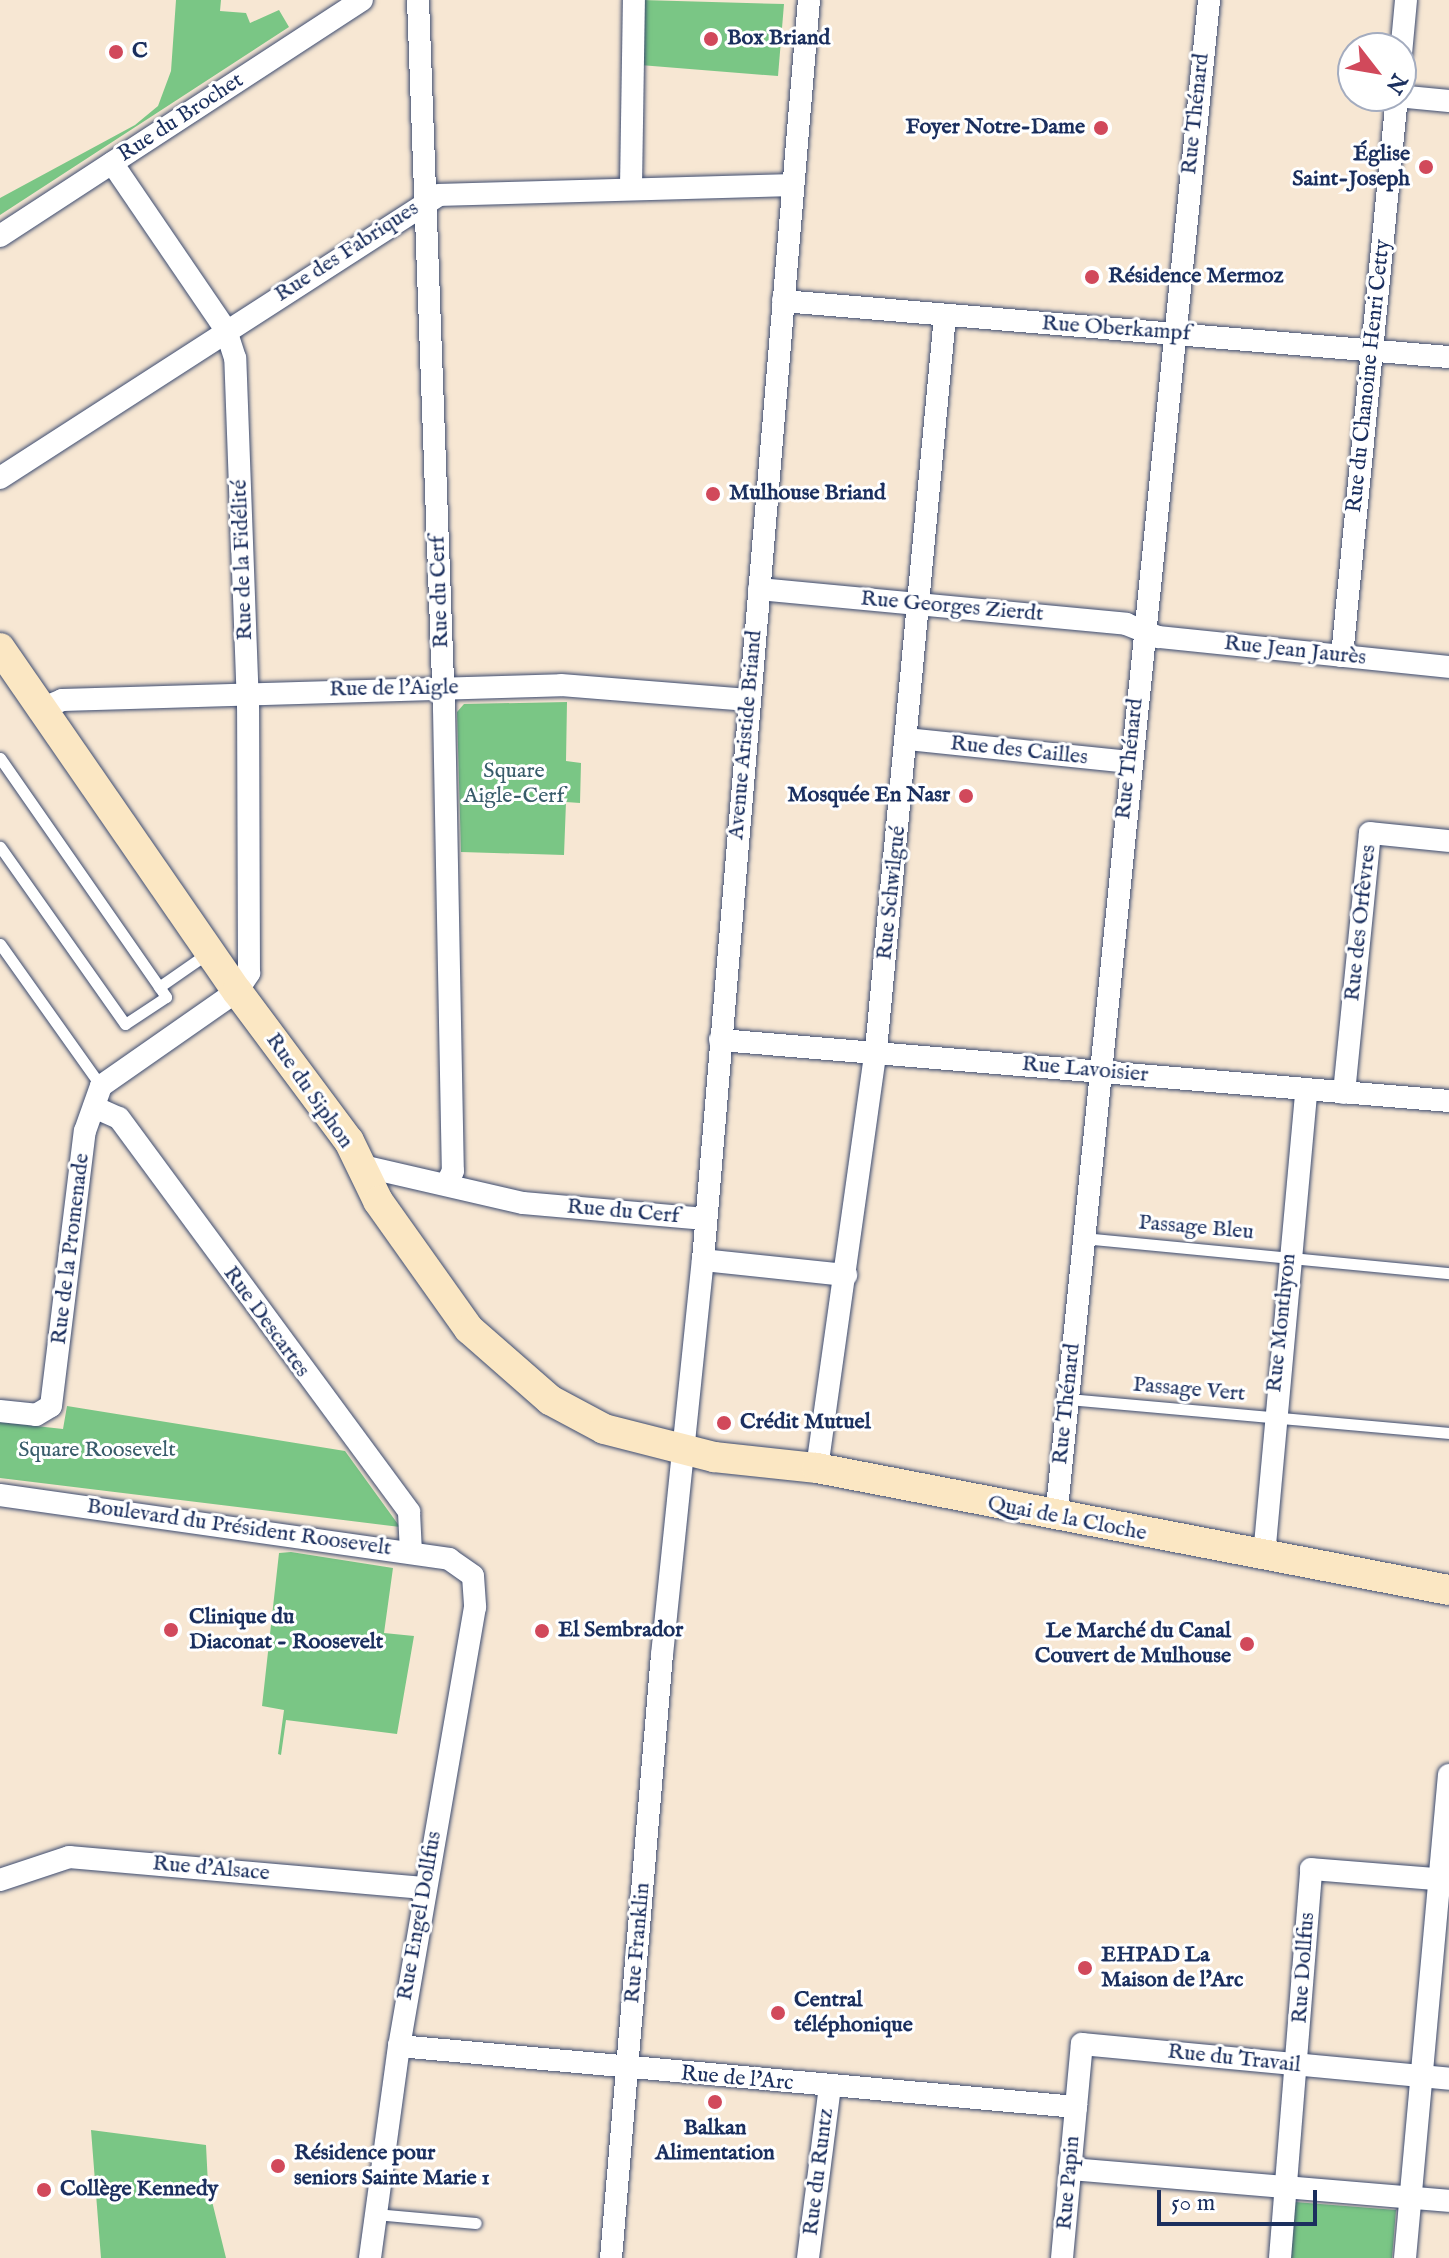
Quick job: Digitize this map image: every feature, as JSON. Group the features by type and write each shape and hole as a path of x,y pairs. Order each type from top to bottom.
{"street":[{"name":"Rue du Brochet","path":"0,236 362,0"},
{"name":"Rue du Cerf","path":"418,0 443,690 453,1171 447,1183"},
{"path":"631,186 634,0"},
{"name":"Avenue Aristide Briand","path":"670,1590 703,1260 809,0"},
{"name":"Rue Thénard","path":"1056,1518 1098,1071 1209,0"},
{"path":"1403,32 1406,0"},
{"path":"1417,98 1449,101"},
{"name":"Rue du Chanoine Henri Cetty","path":"1342,656 1395,112"},
{"name":"Rue de la Fidélité","path":"112,163 226,330 235,358 248,693 249,973 226,998"},
{"name":"Rue des Fabriques","path":"0,478 424,201 456,192 792,185"},
{"name":"Rue Oberkampf","path":"783,301 1449,357"},
{"name":"Rue Schwilgué","path":"817,1468 876,1050 921,603 945,316"},
{"name":"Rue Georges Zierdt","path":"759,589 1126,624 1143,630"},
{"name":"Rue Jean Jaurès","path":"1143,630 1159,637 1449,667"},
{"name":"Rue du Siphon","path":"0,648 211,951 226,998 349,1141 358,1165 469,1329 504,1364 550,1400 604,1429 684,1460"},
{"name":"Rue de l'Aigle","path":"41,709 62,700 561,685 748,700"},
{"name":"Rue des Cailles","path":"907,739 1131,762"},
{"name":"Rue des Orfèvres","path":"1344,1093 1370,833 1449,841"},
{"path":"98,1096 122,1069 226,998"},
{"name":"Rue Lavoisier","path":"720,1040 876,1050 1306,1091 1449,1101"},
{"name":"Rue Monthyon","path":"1264,1556 1273,1417 1306,1091"},
{"name":"Rue Descartes","path":"98,1096 119,1118 310,1382 409,1512 411,1553"},
{"name":"Rue de la Promenade","path":"0,1411 47,1413 53,1396 85,1131 98,1096"},
{"name":"Rue du Cerf","path":"358,1165 447,1183 523,1203 705,1219"},
{"path":"703,1260 846,1275"},
{"name":"Quai de la Cloche","path":"684,1460 817,1468 1056,1518 1449,1590"},
{"name":"Boulevard du Président Roosevelt","path":"0,1495 449,1559 473,1576"},
{"name":"Rue Engel Dollfus","path":"370,2258 424,1888 475,1607 473,1576"},
{"name":"Rue Franklin","path":"611,2258 670,1590"},
{"path":"1405,2258 1421,2076 1444,1880 1449,1775"},
{"name":"Rue d'Alsace","path":"0,1880 69,1857 424,1888"},
{"name":"Rue Dollfus","path":"1280,2258 1311,1869 1444,1880"},
{"name":"Rue du Travail","path":"1076,2107 1082,2044 1449,2079"},
{"name":"Rue de l'Arc","path":"399,2046 627,2070 1076,2107"},
{"name":"Rue du Runtz","path":"808,2258 830,2087"},
{"name":"Rue Papin","path":"1062,2258 1076,2107"},
{"path":"1070,2169 1286,2190 1449,2201"}],"lane":[{"path":"0,758 166,997 125,1024 0,847"},
{"name":"Rue Descartes","path":"0,944 98,1096"},
{"path":"159,987 211,951"},
{"name":"Passage Bleu","path":"1083,1238 1449,1273"},
{"name":"Passage Vert","path":"1068,1399 1449,1433"},
{"path":"375,2214 476,2223"}],"green space":[{"path":"176,0 221,0 220,11 246,13 250,23 279,10 289,27 0,215 0,198 135,125 158,106 171,71"},
{"name":"Box Briand","path":"642,0 784,4 778,76 640,65"},
{"name":"Square Aigle-Cerf","path":"567,702 566,761 581,763 580,803 566,802 564,855 461,852 457,712 464,704"},
{"name":"Square Roosevelt","path":"67,1406 345,1451 400,1527 0,1478 0,1422 63,1429"},
{"path":"291,1552 393,1568 384,1633 414,1636 397,1734 286,1720 281,1755 278,1754 284,1710 262,1706 279,1553"},
{"path":"91,2130 206,2145 208,2185 226,2258 101,2258"},
{"path":"1295,2202 1396,2210 1392,2258 1291,2258"}],"place":[{"name":"Box Briand","path":"711,39"},
{"name":"C","path":"116,52"},
{"name":"Foyer Notre-Dame","path":"1101,128"},
{"name":"Église Saint-Joseph","path":"1426,167"},
{"name":"Résidence Mermoz","path":"1092,277"},
{"name":"Mulhouse Briand","path":"713,494"},
{"name":"Mosquée En Nasr","path":"966,796"},
{"name":"Crédit Mutuel","path":"724,1423"},
{"name":"Clinique du Diaconat - Roosevelt","path":"171,1630"},
{"name":"El Sembrador","path":"542,1631"},
{"name":"Le Marché du Canal Couvert de Mulhouse","path":"1247,1644"},
{"name":"EHPAD La Maison de l'Arc","path":"1085,1968"},
{"name":"Central téléphonique","path":"778,2013"},
{"name":"Balkan Alimentation","path":"715,2102"},
{"name":"Résidence pour seniors Sainte Marie 1","path":"278,2166"},
{"name":"Collège Kennedy","path":"44,2190"}]}
